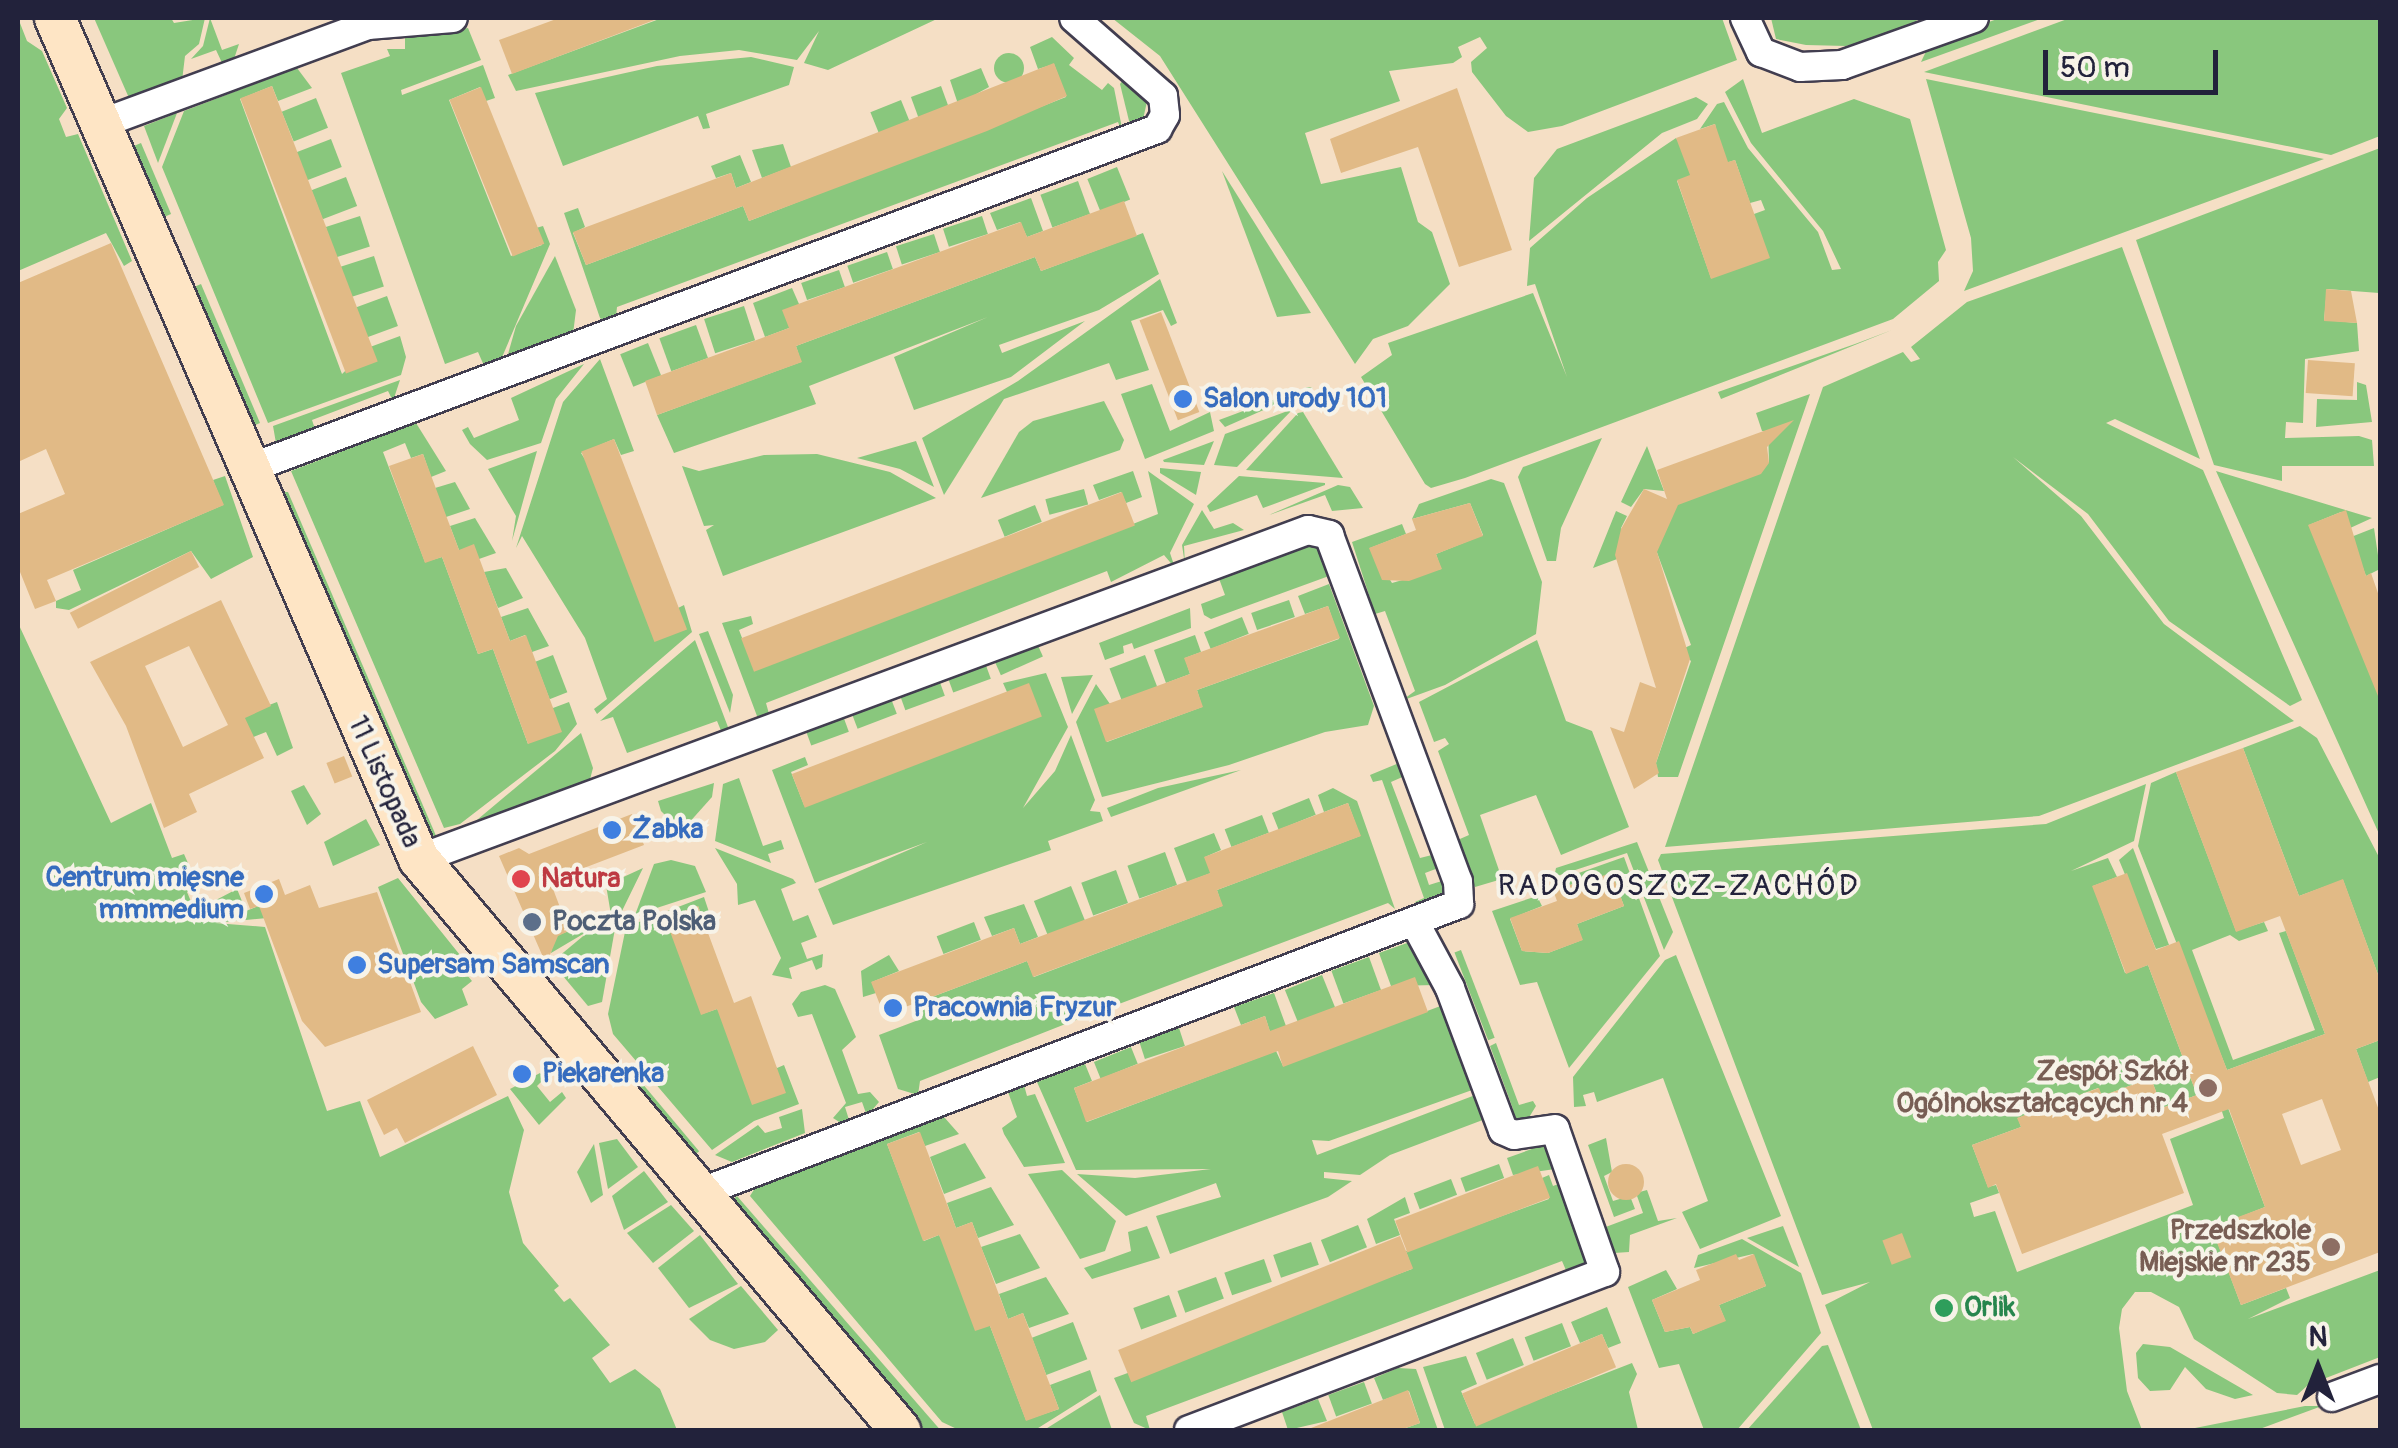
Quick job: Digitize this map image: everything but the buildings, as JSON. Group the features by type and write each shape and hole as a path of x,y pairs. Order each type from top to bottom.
{"street":[{"name":"11 Listopada","path":"56,18 419,859 900,1430"},
{"path":"100,124 368,24 453,18"},
{"path":"248,469 1157,129 1166,112 1163,96 1074,18"},
{"path":"1745,18 1761,52 1785,64 1842,65 1974,18"},
{"path":"419,859 1316,527 1329,536 1458,882 1460,904 699,1194"},
{"path":"1189,1430 1605,1272 1555,1129 1514,1135 1503,1130 1450,988 1415,923"},
{"path":"2332,1398 2380,1379"}],"green space":[{"path":"18,18 27,41 42,51 67,108 59,119 66,137 78,134 132,261 124,266 106,233 18,271"},
{"path":"94,18 171,18 174,23 205,18 199,44 185,56 182,81 135,99 129,98"},
{"path":"210,18 222,50 239,44 233,62 223,65 216,50 191,59 203,46"},
{"path":"662,18 939,18 828,70 804,63 819,31 797,60 739,50 680,56 516,91 508,75"},
{"path":"1112,18 1722,18 1737,60 1562,126 1528,132 1506,116 1472,72 1471,62 1487,48 1480,37 1458,47 1462,57 1453,63 1389,71 1400,101 1305,133 1321,184 1401,167 1418,222 1432,232 1450,284 1408,326 1373,339 1355,364 1160,56"},
{"path":"1771,18 1916,18 1918,27 1846,46 1806,45 1776,39"},
{"path":"2000,18 2043,18 1921,62 1930,43"},
{"path":"2070,18 2380,18 2380,136 2331,155 1924,72"},
{"path":"468,28 481,60 401,90 402,95 483,65 495,98 486,101 480,87 449,100 511,256 542,245 536,228 543,226 550,244 500,362 485,368 478,352 445,364 341,73 390,56 387,49 405,49 405,38"},
{"path":"1052,37 1074,58 1069,65 1102,90 1108,83 1114,88 1124,138 1118,122 617,307 615,327 600,318 564,213 578,208 585,227 573,233 586,265 743,206 749,221 1066,97 1054,64 1038,69 1030,47"},
{"path":"1009,53 1020,57 1024,68 1020,79 1009,83 998,79 994,68 998,57"},
{"path":"751,57 794,67 789,85 706,114 710,128 703,129 698,116 563,166 535,93 657,66"},
{"path":"297,68 312,88 278,101 272,86 240,99 342,374 370,347 400,336 406,357 401,375 268,423 162,167 184,111"},
{"path":"981,68 989,87 958,104 950,80"},
{"path":"1130,71 1148,97 1142,124 1132,133 1120,84"},
{"path":"1743,79 1762,133 1854,99 1910,119 1946,250 1938,262 1939,281 1893,319 1465,478 1431,488 1425,484 1361,377 1392,355 1388,343 1533,293 1567,377 1535,284 1527,286 1530,248 1587,198 1676,138 1698,173 1677,181 1711,278 1754,214 1765,210 1761,200 1750,203 1735,160 1723,164 1715,124 1700,129 1717,104 1724,102 1748,148 1818,232 1832,270 1841,269 1823,231 1751,143 1725,92"},
{"path":"1926,79 2324,159 1964,291 1973,271 1971,238"},
{"path":"941,86 949,108 919,119 911,97"},
{"path":"1696,97 1708,104 1697,119 1662,133 1529,241 1534,178 1557,149"},
{"path":"316,98 328,128 294,142 282,112"},
{"path":"901,100 910,122 879,135 870,112"},
{"path":"177,113 158,163 144,126"},
{"path":"331,139 342,167 307,180 296,152"},
{"path":"141,143 171,214 161,218 131,147"},
{"path":"783,144 791,167 762,178 752,150"},
{"path":"2380,148 2380,409 2379,293 2327,289 2324,320 2357,323 2359,351 2305,359 2303,423 2286,422 2285,438 2359,436 2372,440 2374,466 2282,466 2282,481 2214,465 2136,240"},
{"path":"740,155 751,182 736,188 731,173 716,178 711,166"},
{"path":"1117,167 1130,199 1100,211 1087,179"},
{"path":"1222,171 1311,313 1277,317"},
{"path":"346,177 357,206 323,219 311,190"},
{"path":"1078,181 1090,214 1052,228 1040,195"},
{"path":"1031,198 1043,231 1027,237 1020,222 997,230 990,213"},
{"path":"360,216 370,246 336,258 326,227"},
{"path":"982,216 988,234 949,247 943,229"},
{"path":"1143,233 1159,274 1099,310 999,345 1002,353 1085,321 1011,377 914,410 894,357 988,317 809,386 816,404 674,453 657,415 801,362 796,346 1035,257 1041,271"},
{"path":"934,234 940,252 902,264 896,246"},
{"path":"2122,247 2200,459 2115,419 2106,423 2203,470 2302,700 2290,706 2169,621 2088,514 2013,457 2081,516 2164,624 2294,721 2039,816 1665,847 1823,387 1903,352 1911,362 1920,359 1911,347 1967,302"},
{"path":"887,252 893,269 853,283 847,266"},
{"path":"374,256 384,286 350,298 340,267"},
{"path":"555,256 576,310 573,334 506,361 516,326"},
{"path":"839,270 845,287 807,300 801,283"},
{"path":"1160,279 1177,323 1171,326 1163,310 1131,321 1149,370 1116,380 1109,363 1004,399 944,495 922,438 1018,381"},
{"path":"201,284 260,423 249,428 190,289"},
{"path":"792,288 799,304 789,328 765,337 753,303"},
{"path":"387,296 398,326 366,338 355,308"},
{"path":"744,306 755,340 715,353 704,319"},
{"path":"696,325 708,358 671,371 659,338"},
{"path":"1892,330 1721,399 1718,392 1855,344"},
{"path":"648,343 661,375 633,387 620,354"},
{"path":"600,359 634,451 621,455 614,439 581,453 678,608 684,605 692,632 597,714 594,709 607,699 585,638 522,536 516,548 563,402"},
{"path":"584,364 556,399 541,443 487,460 470,444 462,430 468,427 474,438 519,420 511,398"},
{"path":"400,380 393,401 388,391 312,420 315,429 276,443 273,426"},
{"path":"2357,382 2366,385 2372,422 2316,427 2317,399 2357,400"},
{"path":"1152,384 1170,431 1210,412 1214,431 1145,459 1121,394"},
{"path":"1308,387 1313,388 1225,427 1219,420"},
{"path":"1810,394 1678,777 1658,777 1656,763 1691,661 1680,650 1691,645 1655,547 1672,507 1769,462 1768,431 1762,431 1756,413"},
{"path":"1104,401 1124,440 1120,450 981,498 1019,432 1033,421"},
{"path":"1293,409 1237,467 1214,465 1225,434"},
{"path":"1303,412 1343,478 1246,470 1298,413"},
{"path":"416,423 446,471 431,477 423,454 411,458 405,443 383,452 425,562 442,557 478,654 493,649 528,744 553,708 569,702 577,724 555,751 460,824 444,828 291,471"},
{"path":"1602,438 1561,528 1556,561 1547,561 1518,477 1523,467"},
{"path":"916,441 934,487 900,469 857,458"},
{"path":"1214,441 1204,465 1163,460"},
{"path":"1647,446 1664,491 1644,489 1631,507 1621,502"},
{"path":"537,451 512,541 516,516 488,469"},
{"path":"817,454 890,472 936,498 723,576 706,530 714,525 704,526 682,466 699,471 764,455"},
{"path":"1160,468 1201,472 1196,495 1160,473"},
{"path":"1133,471 1142,497 1126,503 1121,492 1099,500 1093,485"},
{"path":"1148,471 1194,504 1170,553 1175,568 1164,555 1111,582 1107,571 766,703 771,721 757,716 722,623 751,616 753,624 739,630 752,664 989,574 992,580 1158,514"},
{"path":"2216,471 2372,518 2348,529 2341,512 2309,525 2380,690 2380,836"},
{"path":"225,476 253,557 211,579 191,551 69,610 56,608 56,601 81,590 73,570 223,505 213,480"},
{"path":"1239,476 1325,485 1263,508 1257,495 1210,512 1207,506"},
{"path":"1491,479 1504,483 1542,582 1536,634 1445,685 1401,701 1415,691 1385,611 1375,614 1352,542 1402,524 1406,534 1370,548 1392,583 1441,569 1436,554 1483,535 1470,503 1412,519 1419,504"},
{"path":"455,482 470,509 446,517 435,488"},
{"path":"1338,485 1350,487 1363,508 1332,511 1325,495 1269,515"},
{"path":"1084,489 1088,504 1050,515 1045,499"},
{"path":"277,492 288,492 437,838 428,832"},
{"path":"1035,505 1042,522 1005,537 998,520"},
{"path":"1202,510 1214,529 1233,523 1244,530 1184,546 1185,565 1182,545"},
{"path":"1616,511 1627,516 1621,528 1636,552 1593,568"},
{"path":"475,518 496,553 479,559 459,550 450,526"},
{"path":"2374,528 2380,569 2366,576 2351,537"},
{"path":"1302,540 1317,542 1329,576 1211,619 1204,615 1201,604 1225,595 1217,573"},
{"path":"506,568 523,598 498,608 484,572"},
{"path":"1329,584 1374,706 1368,725 1325,732 1229,765 1102,797 1076,722 1096,684 1110,704 1107,742 1202,707 1197,690 1339,639 1328,606 1305,614 1298,596"},
{"path":"1289,600 1295,617 1257,630 1251,613"},
{"path":"528,608 549,646 532,652 525,635 510,641 501,617"},
{"path":"1190,608 1191,628 1134,649 1132,643 1123,646 1124,653 1105,660 1099,643"},
{"path":"1242,617 1249,634 1211,649 1204,632"},
{"path":"18,623 111,823 151,803 172,858 184,854 198,886 187,892 195,911 237,889 246,911 269,902 267,918 215,923 265,927 327,1111 360,1101 380,1157 508,1096 524,1130 509,1192 523,1243 559,1286 554,1290 564,1302 570,1298 610,1345 592,1358 610,1383 635,1369 660,1389 677,1430 18,1430"},
{"path":"708,631 733,695 730,713 699,634"},
{"path":"1195,635 1201,652 1185,658 1190,674 1166,683 1154,650"},
{"path":"695,640 731,735 724,738 717,721 627,753 613,717 600,721"},
{"path":"1537,640 1566,721 1592,731 1629,827 1561,855 1536,795 1480,815 1502,879 1475,887 1453,842 1469,835 1438,751 1449,744 1445,738 1434,742 1419,702"},
{"path":"1036,641 1043,657 1001,675 994,660"},
{"path":"553,655 567,692 550,699 535,662"},
{"path":"1145,655 1157,687 1122,700 1110,669"},
{"path":"984,660 991,679 953,692 946,674"},
{"path":"1046,673 1068,727 1023,808 1055,771 1071,735 1095,800 1090,811 1100,812 1103,821 1048,841 1051,850 833,925 818,889 927,842 815,883 772,770 805,757 808,765 791,772 804,805 1007,692 1003,683"},
{"path":"1093,675 1072,714 1061,677"},
{"path":"938,677 945,696 905,710 899,691"},
{"path":"890,696 897,714 858,729 851,711"},
{"path":"277,702 293,748 277,756 266,732 251,738 243,715"},
{"path":"842,713 849,732 811,745 804,727"},
{"path":"2300,726 2317,738 2380,859 2380,980 2343,880 2299,896 2243,748"},
{"path":"581,733 593,768 589,783 465,830"},
{"path":"1399,763 1407,775 1391,782 1420,858 1436,854 1441,867 1425,873 1429,885 1445,880 1445,895 1419,908 1415,902 1424,898 1382,780 1373,782 1370,775"},
{"path":"1241,770 1111,817 1107,808 1158,788"},
{"path":"2176,772 2236,931 2264,922 2268,931 2239,941 2230,935 2192,950 2233,1060 2315,1030 2279,933 2286,931 2325,1034 2227,1070 2138,846 2151,783"},
{"path":"739,778 763,846 781,840 784,849 768,854 771,863 715,841 723,784"},
{"path":"714,783 712,797 687,825 677,827 661,811 658,801"},
{"path":"2146,784 2134,841 2071,871 2108,858 2117,877 2093,886 2125,973 2148,965 2197,1095 2162,1108 2151,1078 2102,1096 2098,1088 2018,1118 2021,1127 1972,1145 1988,1187 1996,1185 1999,1193 1970,1203 1974,1217 1995,1211 2017,1272 2193,1205 2170,1139 2224,1118 2219,1102 2225,1100 2265,1207 2212,1228 2241,1305 2286,1288 2290,1298 2248,1319 2380,1270 2380,1357 2308,1385 2297,1395 2277,1393 2194,1339 2179,1307 2151,1292 2135,1292 2122,1309 2119,1328 2127,1391 2142,1430 1873,1430 1825,1305 1870,1282 1822,1295 1658,860 1661,854 2046,824"},
{"path":"304,785 321,814 307,825 291,791"},
{"path":"1333,788 1357,801 1395,909 1388,903 1063,1025 920,1081 918,1095 898,1089 879,1035 921,1019 916,1003 1027,961 1034,977 1222,906 1217,890 1360,836 1348,803 1324,812 1318,795"},
{"path":"1309,798 1316,815 1279,830 1272,813"},
{"path":"1262,815 1269,833 1231,847 1225,829"},
{"path":"366,819 380,845 333,866 324,842"},
{"path":"1214,833 1221,850 1205,857 1211,873 1187,882 1174,848"},
{"path":"1637,842 1673,932 1664,950 1627,853 1554,877 1556,868"},
{"path":"715,848 793,879 796,883 781,889 793,921 808,915 817,937 801,943 807,959 823,954 822,967 816,970 812,960 789,968 792,979 772,975 781,958 755,900 738,905 737,884"},
{"path":"2133,848 2169,945 2156,949 2119,860"},
{"path":"1165,852 1177,885 1139,899 1127,866"},
{"path":"1624,857 1660,956 1569,1068 1537,982 1520,985 1492,911 1537,896 1542,906 1510,919 1522,951 1548,953 1582,940 1577,924 1624,906 1612,874 1558,888 1556,881"},
{"path":"671,860 695,866 706,892 635,915 654,864"},
{"path":"643,868 622,911 551,953 553,937 611,915 606,885"},
{"path":"1116,870 1128,903 1093,916 1081,883"},
{"path":"398,878 468,965 463,970 472,981 462,989 468,1005 435,1019 421,1002 378,887"},
{"path":"1071,886 1085,920 1048,935 1034,901"},
{"path":"704,897 711,918 704,921 698,906 702,1014 717,1009 777,1068 784,1065 799,1104 754,1121 712,1150 613,1034 608,1014 626,927"},
{"path":"1024,904 1038,937 1020,944 1014,928 992,936 984,917"},
{"path":"974,922 981,940 943,954 937,936"},
{"path":"616,923 602,1002 588,1006 558,970 558,957 588,932"},
{"path":"1407,943 1435,985 1391,986 1379,953"},
{"path":"1461,950 1495,1038 1488,1040 1454,953"},
{"path":"889,955 899,971 872,982 876,993 863,997 861,971"},
{"path":"1676,955 1781,1216 1700,1249 1682,1212 1708,1201 1663,1078 1597,1102 1594,1092 1583,1095 1586,1106 1574,1107 1573,1077 1665,960"},
{"path":"1369,957 1381,990 1343,1004 1331,971"},
{"path":"1322,975 1335,1007 1298,1022 1285,990"},
{"path":"825,985 835,989 856,1037 842,1050 858,1094 870,1092 879,1102 867,1116 862,1102 845,1107 850,1123 844,1125 833,1118 846,1103 812,1014 798,1017 792,1004 801,992"},
{"path":"1274,993 1286,1026 1270,1032 1265,1016 1241,1025 1234,1007"},
{"path":"1443,1005 1475,1089 1329,1141 1312,1140 1317,1155 1478,1094 1488,1118 1390,1155 1360,1175 1324,1172 1324,1178 1352,1181 1328,1197 1170,1254 1156,1216 1221,1197 1216,1183 1126,1216 1077,1174 1135,1178 1211,1169 1076,1170 1037,1082 1085,1064 1092,1081 1074,1088 1087,1122 1276,1051 1283,1066"},
{"path":"1179,1028 1185,1046 1145,1059 1139,1041"},
{"path":"2380,1040 2380,1077 2368,1082 2356,1049"},
{"path":"1496,1043 1519,1105 1533,1101 1536,1106 1528,1119 1515,1120 1506,1112 1513,1109 1490,1046"},
{"path":"1131,1047 1138,1064 1101,1079 1094,1062"},
{"path":"631,1070 699,1151 691,1158 623,1077"},
{"path":"540,1073 545,1078 537,1086 550,1102 562,1092 566,1098 539,1125 510,1089"},
{"path":"1024,1085 1027,1096 1035,1094 1065,1163 1024,1167 1004,1134 1002,1128 1017,1117 1008,1092"},
{"path":"802,1109 805,1133 732,1162 715,1155 758,1125 765,1133 782,1128 779,1117"},
{"path":"944,1117 959,1134 925,1146 919,1132 887,1144 924,1241 939,1235 990,1326 1026,1420 1059,1409 1050,1385 1090,1370 1097,1391 1035,1430 959,1430 942,1422 750,1196 755,1188"},
{"path":"1606,1138 1612,1172 1604,1176 1613,1201 1630,1196 1635,1209 1614,1217 1588,1145"},
{"path":"617,1139 638,1167 608,1189 599,1143"},
{"path":"965,1143 986,1178 944,1194 930,1157"},
{"path":"594,1144 603,1195 591,1203 577,1172"},
{"path":"1543,1145 1555,1169 1513,1175 1507,1158"},
{"path":"1499,1164 1504,1178 1466,1192 1460,1178"},
{"path":"1062,1170 1116,1221 1105,1251 1080,1259 1028,1174"},
{"path":"644,1171 668,1202 624,1230 612,1196"},
{"path":"1549,1175 1553,1186 1561,1183 1588,1262 1583,1269 1568,1275 1562,1261 1146,1416 1150,1430 1134,1423 1114,1378 1412,1269 1406,1251 1549,1199 1542,1178"},
{"path":"1451,1179 1457,1195 1420,1209 1414,1193"},
{"path":"991,1187 1014,1225 978,1238 972,1222 956,1228 947,1203"},
{"path":"1647,1190 1658,1221 1677,1218 1630,1235 1629,1252 1614,1253 1603,1228 1643,1213 1636,1193"},
{"path":"737,1196 939,1428 922,1430 726,1205"},
{"path":"1405,1197 1410,1213 1394,1219 1400,1235 1376,1244 1367,1219"},
{"path":"671,1205 694,1231 653,1263 627,1233"},
{"path":"1358,1225 1367,1247 1330,1262 1321,1240"},
{"path":"1147,1226 1160,1258 1092,1279 1084,1268 1131,1251 1128,1232"},
{"path":"1783,1226 1799,1267 1747,1238"},
{"path":"1020,1234 1040,1268 996,1284 981,1247"},
{"path":"700,1235 738,1284 689,1308 658,1268"},
{"path":"1742,1239 1801,1273 1821,1333 1737,1430 1704,1430 1679,1364 1659,1368 1628,1287 1666,1270 1677,1289 1652,1300 1665,1332 1690,1327 1693,1334 1725,1320 1719,1305 1766,1286 1753,1254 1694,1268 1698,1255"},
{"path":"1311,1242 1319,1265 1281,1278 1273,1255"},
{"path":"1264,1259 1272,1282 1232,1295 1224,1273"},
{"path":"1046,1277 1069,1314 1029,1328 1023,1313 1008,1319 999,1294"},
{"path":"1216,1277 1224,1299 1185,1313 1177,1291"},
{"path":"741,1286 778,1330 765,1342 734,1349 710,1340 689,1319"},
{"path":"1169,1295 1177,1317 1141,1330 1133,1308"},
{"path":"1607,1307 1621,1343 1608,1348 1602,1334 1580,1343 1571,1322"},
{"path":"1073,1322 1087,1359 1046,1375 1032,1338"},
{"path":"1562,1323 1571,1346 1534,1361 1525,1337"},
{"path":"1513,1338 1524,1365 1487,1380 1476,1353"},
{"path":"2143,1344 2170,1347 2253,1395 2235,1399 2206,1389 2185,1367 2170,1390 2150,1391 2138,1378 2136,1353"},
{"path":"1828,1345 1861,1430 1747,1430 1822,1346"},
{"path":"1466,1356 1477,1384 1461,1391 1475,1424 1632,1363 1637,1374 1629,1392 1638,1430 1445,1430 1423,1367"},
{"path":"1398,1368 1416,1369 1438,1430 1400,1430 1420,1423 1409,1391 1383,1400 1374,1378"},
{"path":"1364,1382 1372,1404 1336,1417 1328,1395"},
{"path":"1100,1395 1112,1430 1044,1430"},
{"path":"1318,1399 1327,1421 1288,1430 1282,1412"},
{"path":"2322,1406 2257,1430 2185,1430"}],"place":[{"name":"Salon urody 101","path":"1183,399"},
{"name":"Żabka","path":"612,830"},
{"name":"Natura","path":"521,879"},
{"name":"Centrum mięsne mmmedium","path":"264,894"},
{"name":"Poczta Polska","path":"532,922"},
{"name":"Supersam Samscan","path":"357,965"},
{"name":"Pracownia Fryzur","path":"893,1008"},
{"name":"Piekarenka","path":"522,1074"},
{"name":"Zespół Szkół Ogólnokształcących nr 4","path":"2208,1088"},
{"name":"Przedszkole Miejskie nr 235","path":"2331,1247"},
{"name":"Orlik","path":"1944,1308"}],"district":[{"name":"RADOGOSZCZ-ZACHÓD","path":"1679,886"}]}
